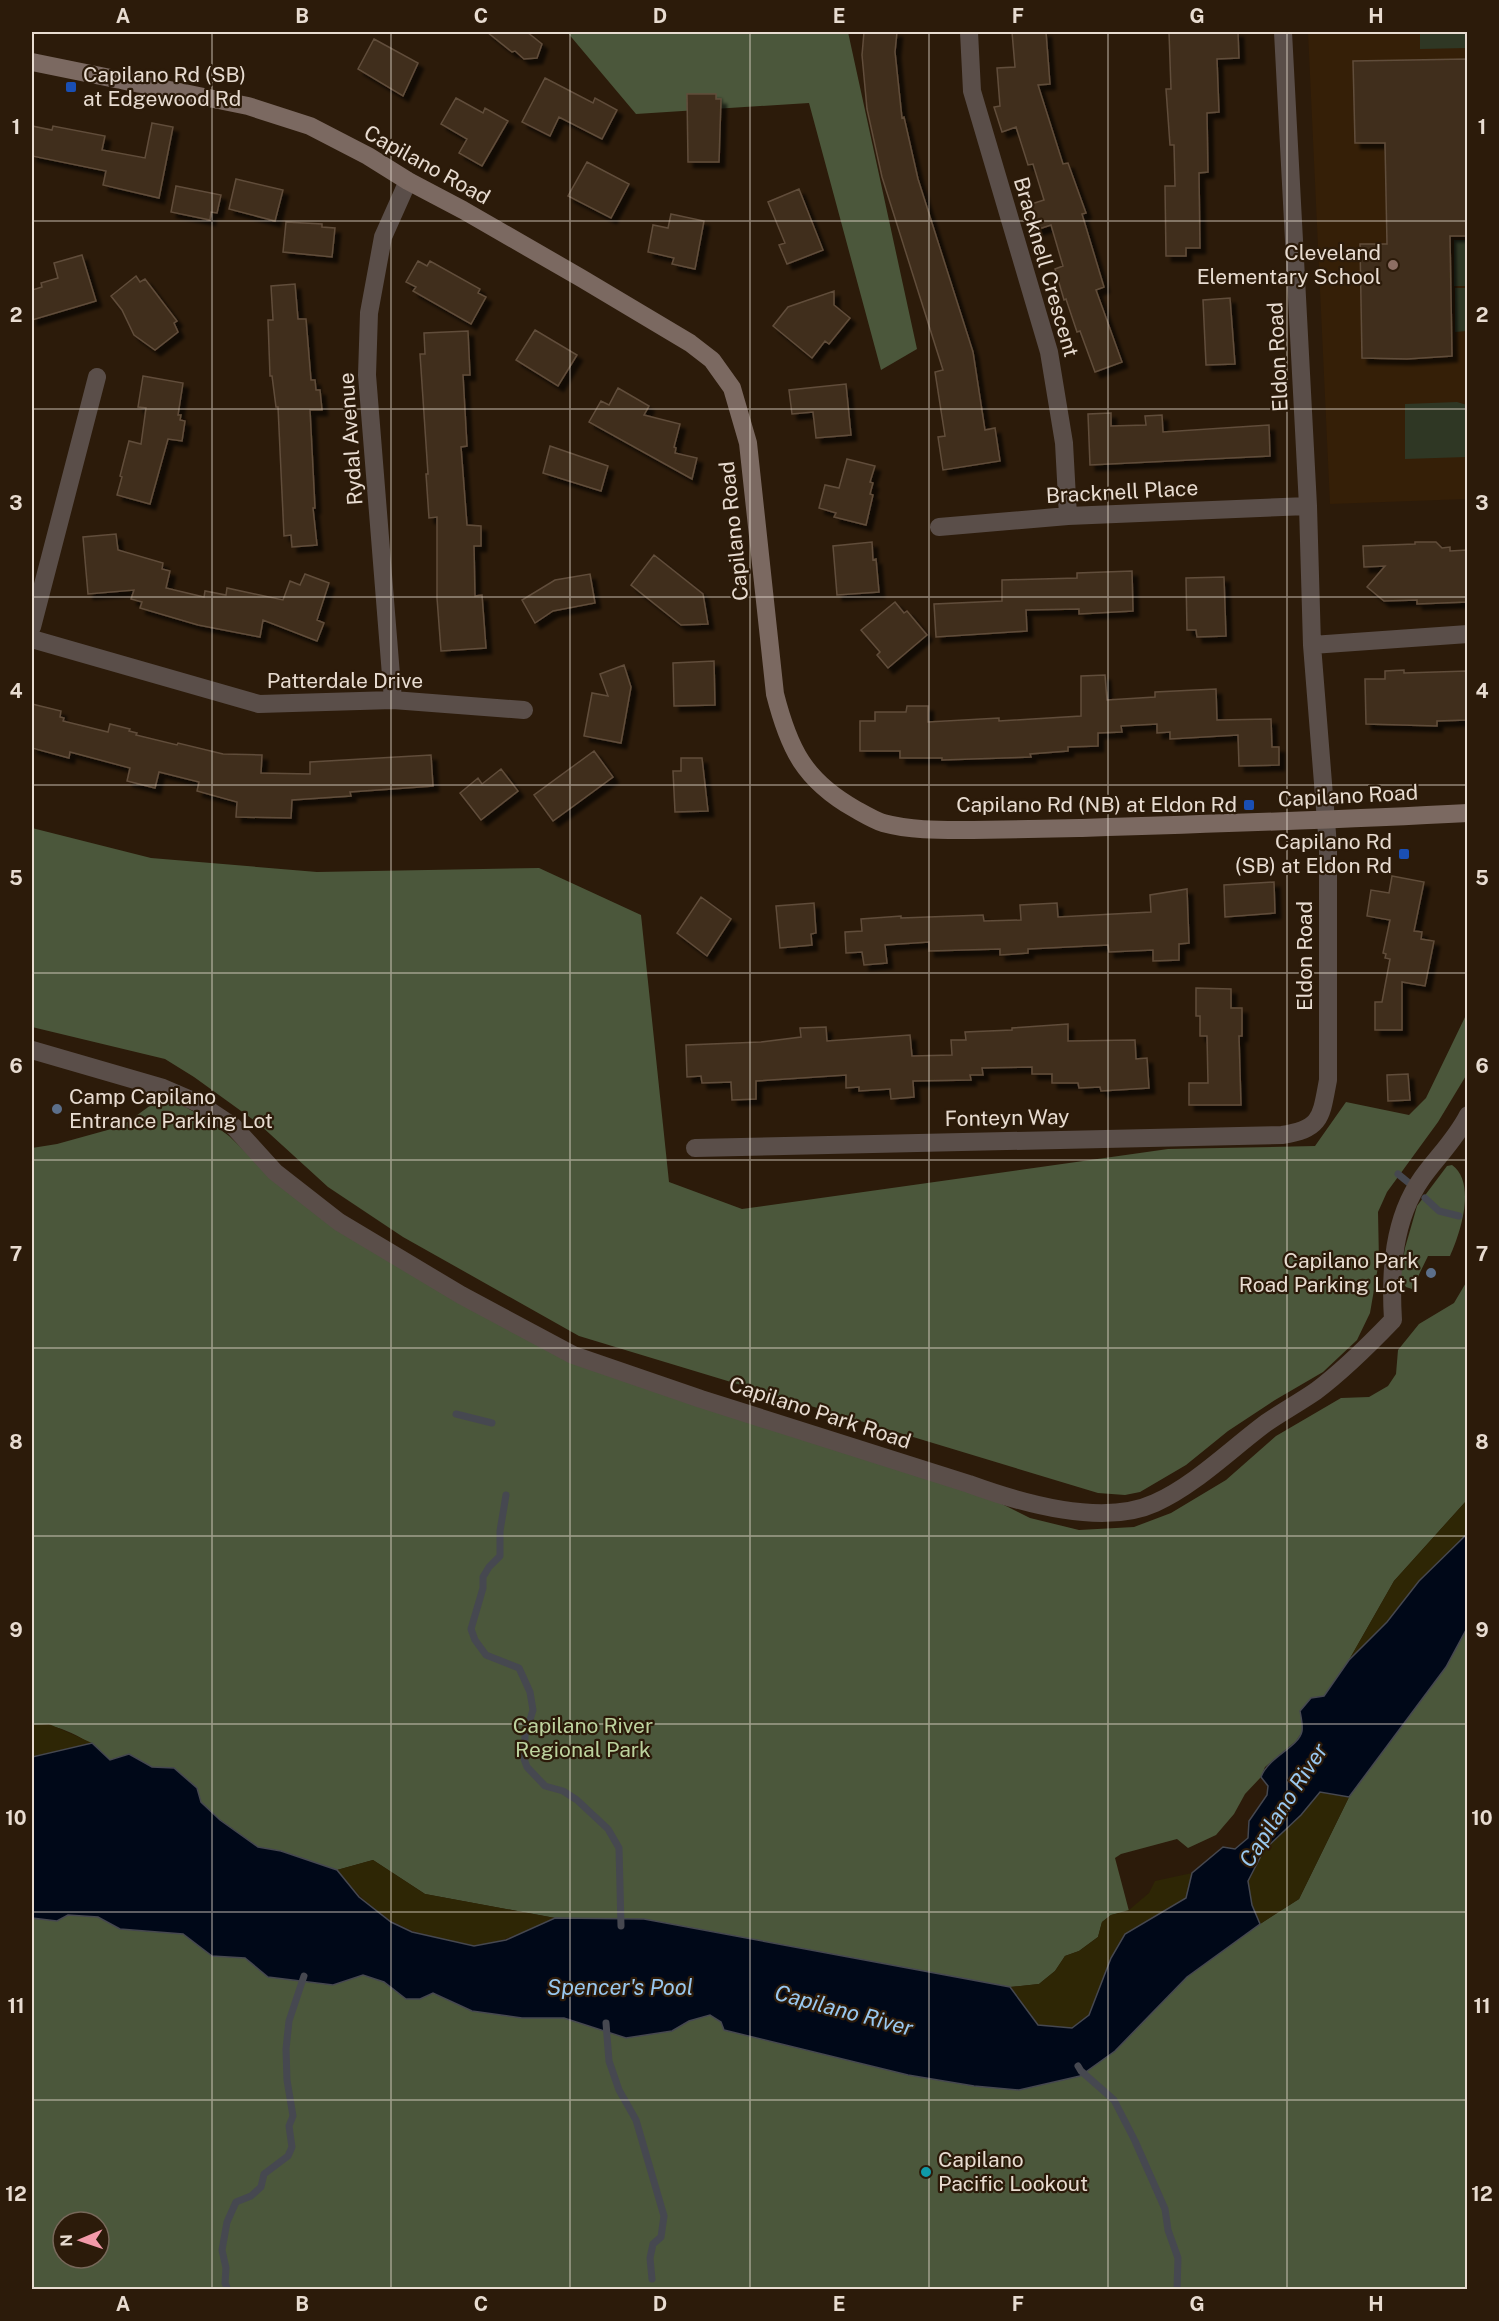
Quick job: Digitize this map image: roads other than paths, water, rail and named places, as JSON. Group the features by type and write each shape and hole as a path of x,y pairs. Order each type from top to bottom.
{"main road":[{"name":"Capilano Road","path":"32,62 248,106 310,126 463,210 690,343 712,360 732,388 747,443 775,694 784,731 796,755 814,778 836,798 882,823 921,830 1043,829 1467,813"}],"street":[{"name":"Bracknell Crescent","path":"969,32 972,91 1048,352 1064,443 1068,516"},
{"name":"Eldon Road","path":"1283,32 1308,506 1312,645 1328,846 1328,1080 1316,1122"},
{"name":"Rydal Avenue","path":"393,700 367,375 369,324 383,237 408,181"},
{"path":"32,627 97,377"},
{"name":"Bracknell Place","path":"939,527 1068,516 1308,506"},
{"path":"1312,645 1467,634"},
{"name":"Patterdale Drive","path":"32,639 259,704 393,700 524,710"},
{"name":"Capilano Park Road","path":"32,1050 163,1088 198,1103 234,1127 275,1172 339,1222 461,1295 573,1355 1012,1500 1082,1513 1138,1509 1174,1492 1267,1422 1316,1391 1354,1361 1393,1320 1390,1281 1406,1205 1421,1179 1459,1132 1467,1115"},
{"name":"Fonteyn Way","path":"695,1148 1282,1135 1302,1132 1311,1128 1316,1122"}],"water":[{"path":"1467,1534 1467,1628 1446,1667 1349,1797 1320,1792 1301,1815 1264,1850 1248,1881 1252,1905 1260,1924 1187,1977 1115,2051 1080,2076 1019,2090 974,2086 908,2075 724,2030 721,2022 710,2015 689,2021 672,2031 626,2038 564,2018 522,2018 472,2011 433,1993 420,1999 406,1999 384,1982 363,1975 333,1985 268,1977 245,1958 212,1956 183,1934 120,1929 98,1917 68,1915 57,1921 32,1918 32,1757 92,1743 110,1760 129,1754 152,1767 174,1768 197,1788 201,1802 220,1820 258,1847 281,1851 337,1870 359,1897 391,1922 412,1932 474,1946 506,1940 555,1918 644,1919 1010,1987 1038,2025 1072,2028 1089,2015 1111,1958 1125,1934 1186,1898 1192,1873 1223,1847 1235,1849 1248,1838 1249,1821 1267,1795 1268,1786 1261,1777 1270,1764 1300,1737 1302,1721 1300,1711 1311,1698 1324,1696 1349,1660 1387,1622 1419,1581"}],"waterway":[{"path":"1398,1174 1409,1183"},
{"path":"1425,1198 1439,1211 1459,1216"},
{"path":"456,1414 492,1423"},
{"path":"506,1495 500,1531 500,1556 483,1577 483,1588 471,1629 475,1640 486,1655 519,1668 530,1692 533,1710 525,1736 524,1759 527,1767 545,1786 563,1791 577,1800 608,1829 619,1848 621,1926"},
{"path":"228,2290 225,2283 226,2268 222,2250 227,2222 236,2202 251,2196 261,2187 264,2174 288,2156 292,2147 289,2126 293,2116 287,2080 286,2049 289,2021 304,1976"},
{"path":"606,2023 609,2061 619,2090 636,2120 664,2216 661,2237 653,2244 650,2258 652,2279"},
{"path":"1078,2066 1114,2100 1135,2141 1165,2209 1168,2230 1178,2258 1177,2290"}],"place":[{"name":"Capilano Rd (SB) at Edgewood Rd","path":"71,87"},
{"name":"Cleveland Elementary School","path":"1393,265"},
{"name":"Capilano Rd (NB) at Eldon Rd","path":"1249,805"},
{"name":"Capilano Rd (SB) at Eldon Rd","path":"1404,854"},
{"name":"Camp Capilano Entrance Parking Lot","path":"57,1109"},
{"name":"Capilano Park Road Parking Lot 1","path":"1431,1273"},
{"name":"Capilano Pacific Lookout","path":"926,2172"}],"park label":[{"name":"Capilano River Regional Park","path":"583,1738"}],"water label":[{"name":"Capilano River","path":"1283,1805"},
{"name":"Spencer's Pool","path":"620,1987"},
{"name":"Capilano River","path":"844,2010"}]}
